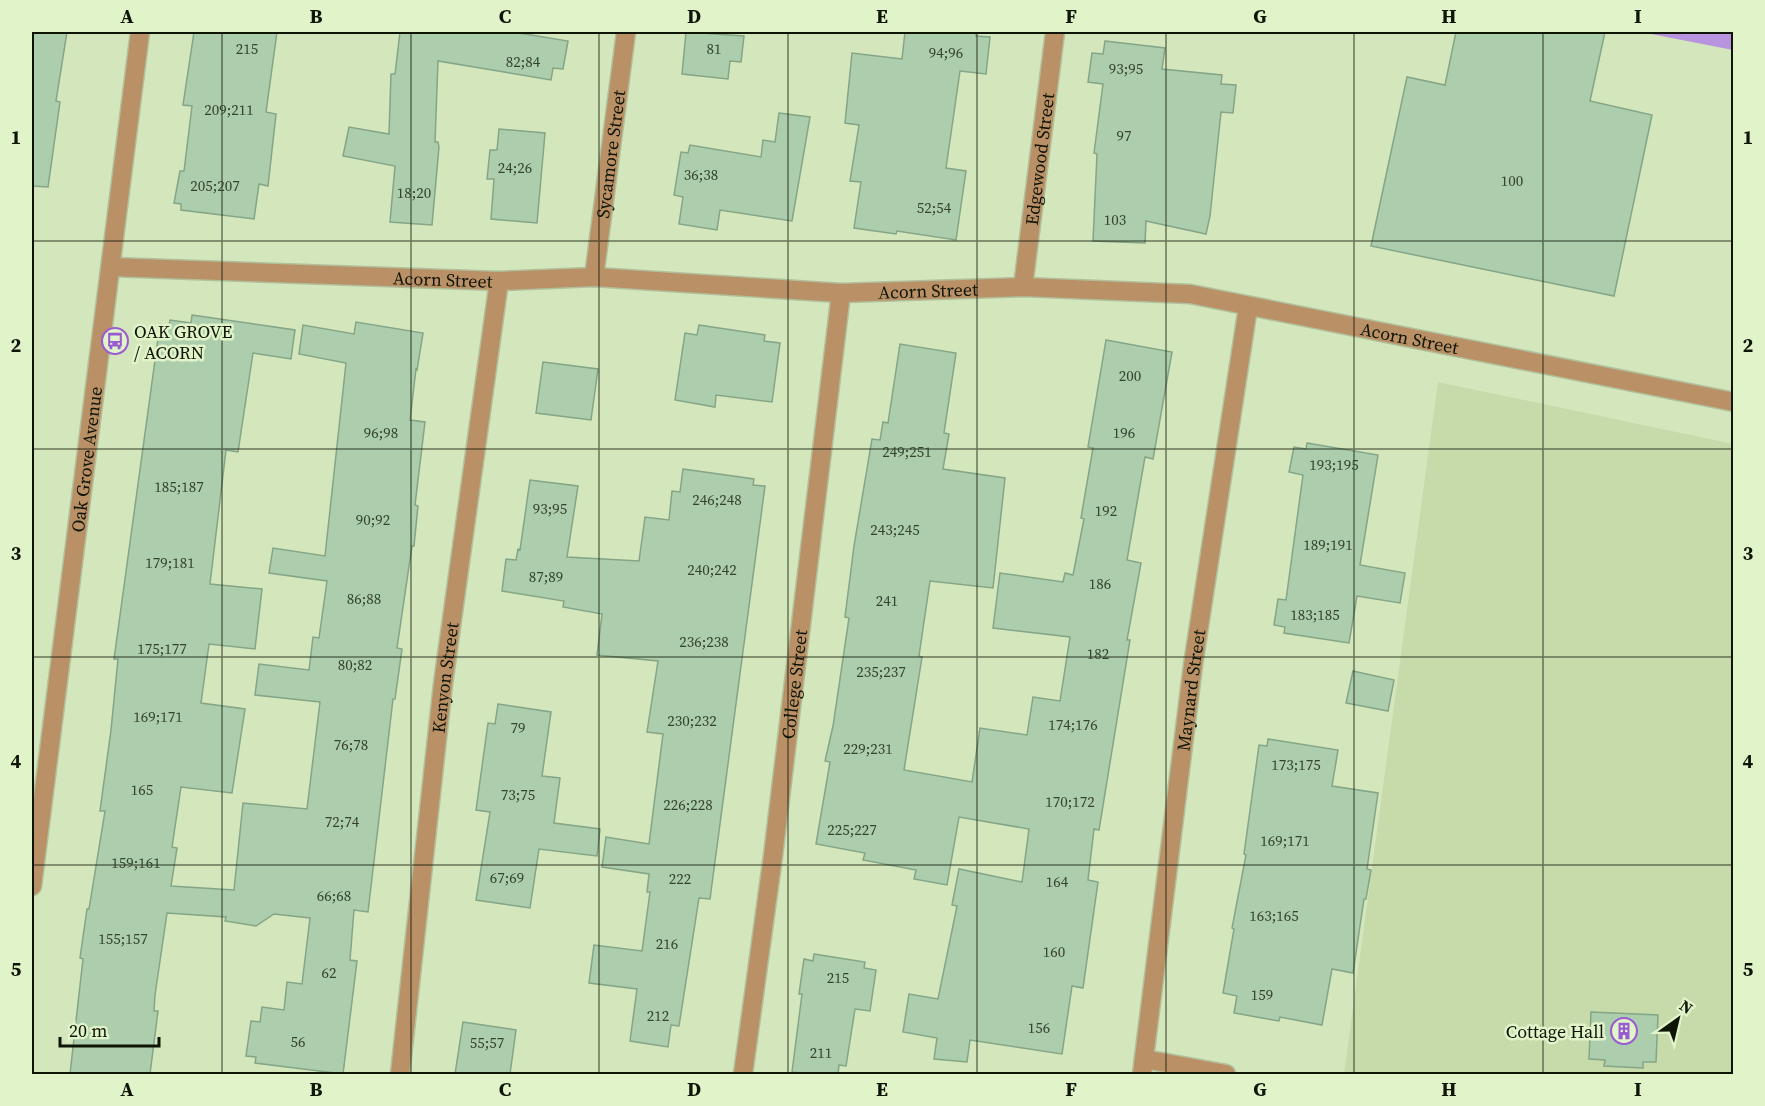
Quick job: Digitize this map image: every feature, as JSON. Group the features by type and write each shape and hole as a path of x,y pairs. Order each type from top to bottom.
{"street":[{"name":"Oak Grove Avenue","path":"32,886 140,32"},
{"name":"Sycamore Street","path":"594,277 626,32"},
{"name":"Edgewood Street","path":"1023,287 1055,32"},
{"name":"Acorn Street","path":"111,267 499,281 594,277 841,293 1023,287 1190,294 1734,402"},
{"name":"Kenyon Street","path":"400,1074 443,684 499,281"},
{"name":"College Street","path":"743,1074 774,845 841,293"},
{"name":"Maynard Street","path":"1143,1067 1193,665 1248,307"},
{"path":"1143,1067 1226,1074"}],"shaded area":[{"path":"1641,32 1733,32 1733,50"},
{"path":"1438,382 1733,444 1733,1074 1344,1074"}],"building":[{"path":"32,32 67,32 56,101 60,102 48,187 32,186"},
{"path":"194,32 277,32 266,112 276,114 268,186 259,184 254,219 181,210 181,204 174,203 180,171 184,171 192,106 183,105"},
{"path":"400,32 513,32 568,41 563,69 553,68 551,80 438,61 435,142 438,142 439,147 432,225 390,222 395,166 343,156 349,127 389,134 391,74 395,74"},
{"path":"686,32 744,36 741,62 730,61 728,79 682,74"},
{"path":"905,32 976,32 976,36 990,37 986,74 960,71 946,168 966,171 956,240 897,231 896,234 854,228 861,182 850,181 859,125 845,123 852,53 902,59"},
{"path":"1456,32 1605,32 1590,101 1652,115 1614,296 1371,246 1407,77 1445,85"},
{"path":"1105,41 1165,48 1162,69 1222,75 1221,84 1236,85 1233,113 1221,112 1206,234 1146,221 1145,243 1093,241 1097,154 1094,153 1103,84 1088,82 1092,53 1103,54"},
{"path":"779,113 810,117 792,221 720,210 717,230 679,224 683,197 674,195 681,152 688,153 690,145 761,157 763,140 775,142"},
{"path":"499,129 545,133 537,223 491,219 494,179 487,179 490,150 497,150"},
{"path":"192,315 295,330 291,359 253,353 238,452 226,450 210,584 262,589 255,649 209,644 201,703 245,709 232,793 181,787 172,847 177,848 171,886 234,890 243,803 307,809 320,702 255,695 259,664 309,670 313,637 319,638 327,581 269,573 273,548 325,556 346,363 299,354 303,325 354,334 356,322 423,333 410,420 425,422 415,505 418,506 414,546 412,546 397,648 402,649 395,699 393,699 368,912 354,910 350,960 357,961 343,1074 255,1063 256,1057 246,1056 251,1021 260,1022 262,1007 284,1010 287,982 302,984 310,918 274,914 256,926 225,921 226,917 167,913 155,995 154,1011 158,1011 150,1074 70,1074 83,959 80,958 105,811 100,811 118,659 114,659 160,324 169,326 170,320 191,323"},
{"path":"699,325 765,335 764,341 780,343 772,402 716,395 715,407 675,400 685,333 697,335"},
{"path":"1106,340 1172,352 1153,459 1145,457 1127,560 1141,563 1127,640 1130,640 1099,830 1094,829 1088,880 1098,882 1083,988 1072,986 1062,1054 970,1040 967,1062 934,1059 937,1038 903,1032 909,994 938,999 957,906 952,905 959,869 1022,882 1029,829 959,817 947,885 914,879 916,870 863,860 865,853 816,844 830,762 825,761 833,726 849,618 845,617 854,546 872,439 880,440 883,422 888,423 900,344 956,353 944,433 949,434 943,469 1005,478 993,588 930,581 919,656 922,657 904,770 972,782 980,728 1027,735 1033,697 1060,701 1070,637 993,628 1000,573 1063,582 1065,573 1073,575 1084,519 1081,518 1093,448 1088,447"},
{"path":"543,362 598,369 591,420 536,413"},
{"path":"1307,443 1378,455 1360,565 1405,573 1400,603 1357,596 1349,643 1284,633 1285,627 1274,625 1278,599 1286,600 1303,475 1289,472 1294,447 1306,449"},
{"path":"683,469 754,479 753,485 765,486 710,899 699,898 679,1026 671,1025 668,1047 630,1041 637,989 589,983 594,945 642,951 650,892 647,892 649,874 602,867 606,837 649,844 663,734 647,732 658,661 597,655 602,614 563,607 564,601 502,591 506,559 516,560 518,549 520,550 530,480 578,486 567,557 639,561 645,517 669,520 672,491 680,492"},
{"path":"1353,671 1394,680 1388,711 1346,703"},
{"path":"498,704 551,712 542,776 560,778 554,823 600,829 597,856 539,849 530,908 476,900 490,812 476,810 488,723 495,724"},
{"path":"1268,739 1338,750 1332,786 1378,793 1367,869 1371,870 1366,899 1364,899 1353,973 1332,969 1322,1025 1280,1017 1279,1021 1234,1013 1237,996 1223,993 1234,929 1232,928 1246,855 1244,854 1259,745 1267,746"},
{"path":"814,954 865,962 864,968 876,970 870,1011 855,1009 846,1066 839,1065 838,1074 792,1072 804,959 813,961"},
{"name":"Cottage Hall","path":"1591,1012 1658,1015 1656,1062 1643,1062 1643,1068 1604,1066 1605,1060 1589,1059"},
{"path":"463,1022 516,1030 510,1074 455,1074"}],"place":[{"name":"OAK GROVE / ACORN","path":"115,341"},
{"name":"Cottage Hall","path":"1624,1031"}]}
